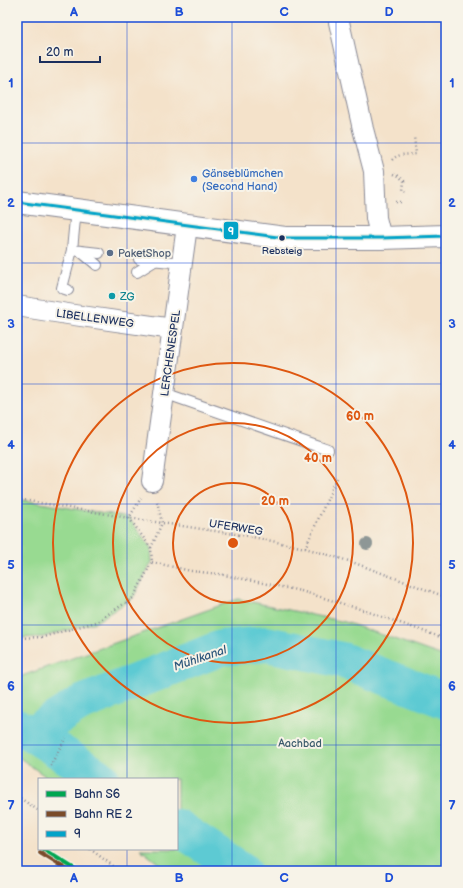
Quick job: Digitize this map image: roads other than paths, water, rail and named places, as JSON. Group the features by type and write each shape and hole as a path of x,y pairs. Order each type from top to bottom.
{"main road":[{"path":"17,202 285,238 446,236"}],"street":[{"path":"339,17 374,171 376,218 381,238"},
{"name":"LERCHENESPEL","path":"152,481 187,226"},
{"name":"LIBELLENWEG","path":"17,306 74,316 173,329"}],"lane":[{"path":"68,290 62,288 76,250 76,209"},
{"path":"76,250 99,253"},
{"path":"76,250 97,265"},
{"path":"139,259 183,263"},
{"path":"137,272 156,260"},
{"path":"164,393 328,450"}],"waterway":[{"name":"Mühlkanal","path":"32,734 79,704 221,648 267,644 342,660 446,701"},
{"path":"17,727 32,734 100,778"},
{"path":"178,828 243,871"}],"rail line":[{"name":"S6","path":"45,850 78,871"}],"place":[{"name":"Gänseblümchen (Second Hand)","path":"194,179"},
{"name":"Rebsteig","path":"282,238"},
{"name":"PaketShop","path":"110,253"},
{"name":"ZG","path":"112,296"}],"park label":[{"name":"Aachbad","path":"300,743"}]}
